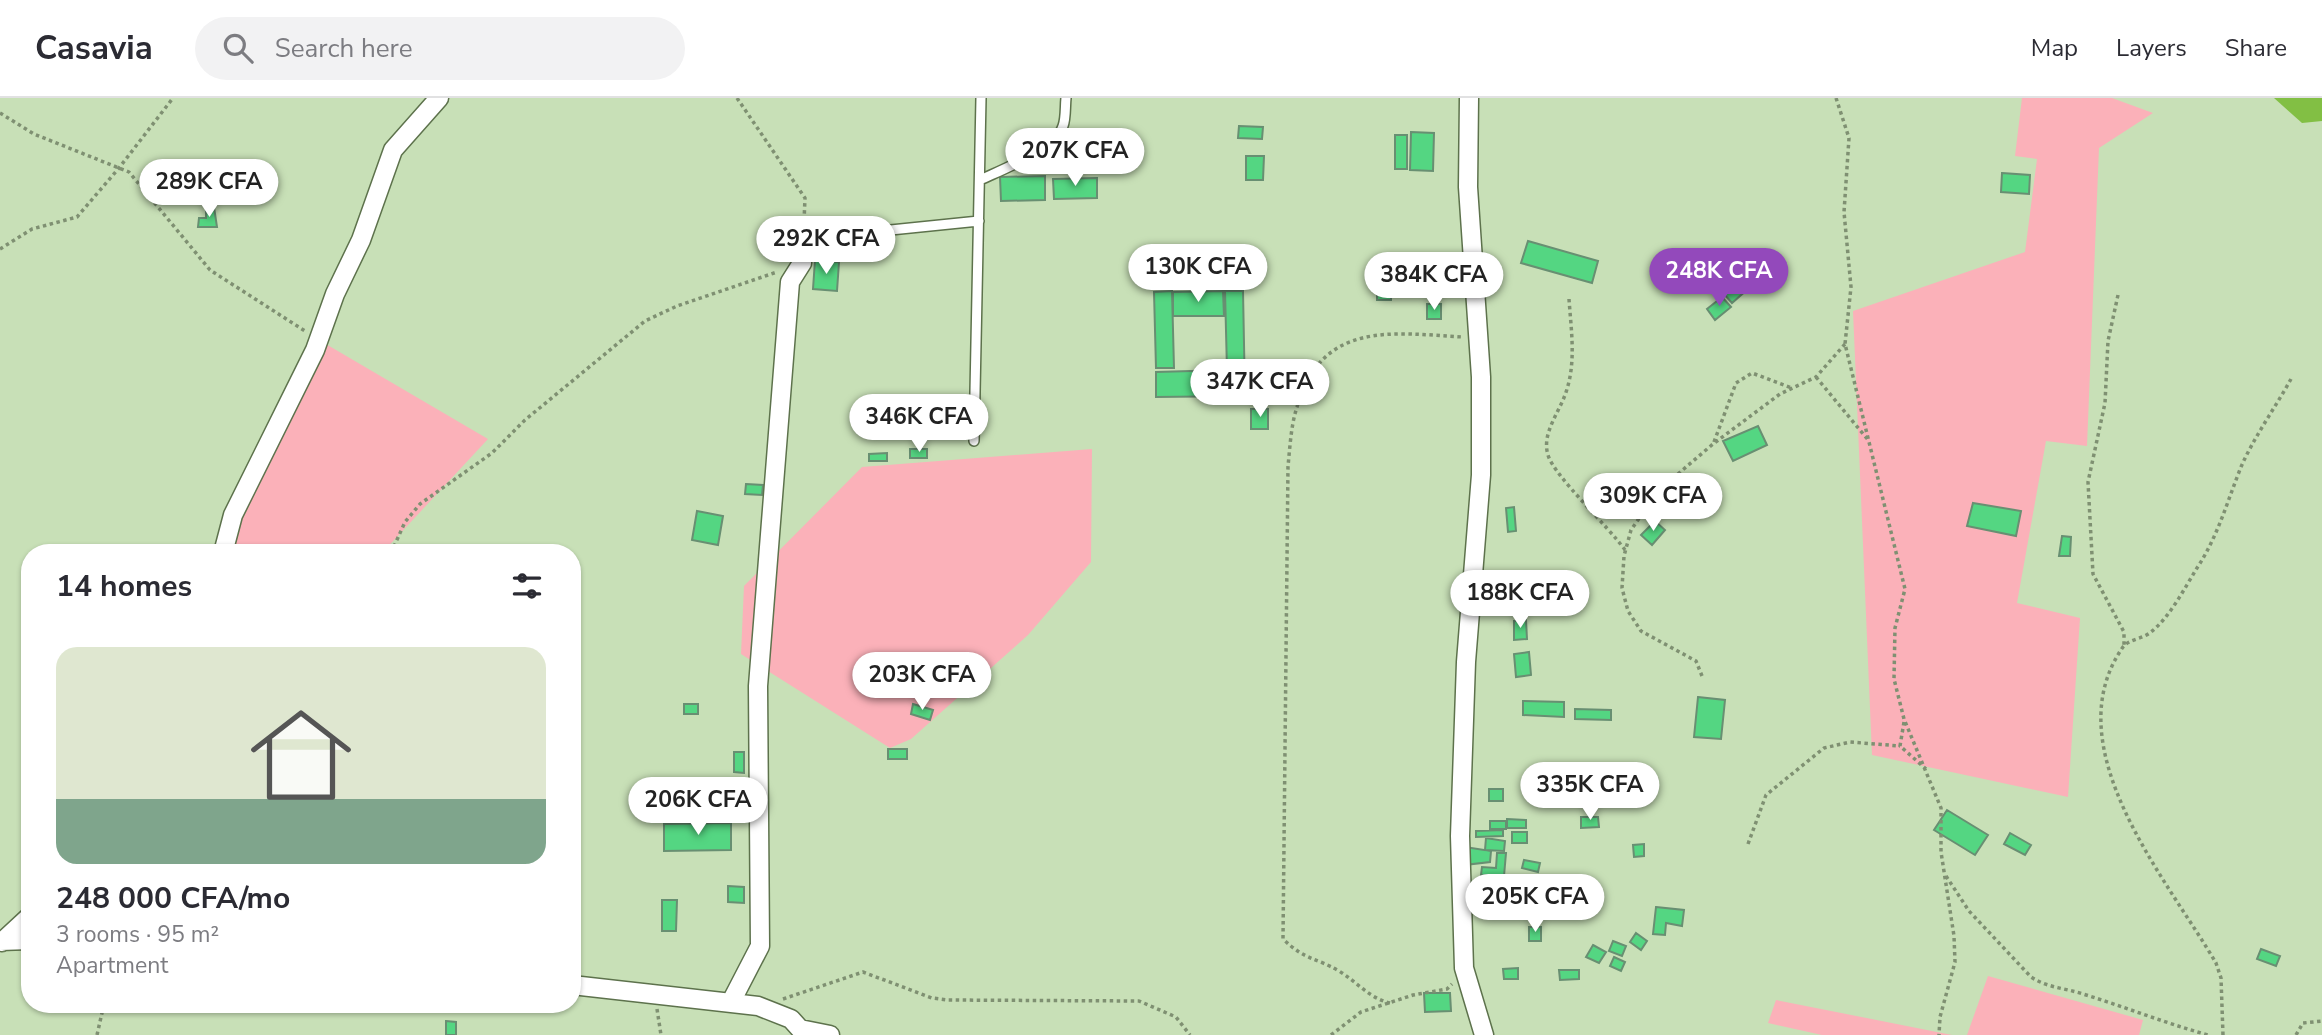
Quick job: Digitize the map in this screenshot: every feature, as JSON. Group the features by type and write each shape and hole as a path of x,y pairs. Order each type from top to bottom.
{"street":[{"path":"225,544 233,515 319,340 335,294 361,240 393,150 439,98"},
{"path":"1469,98 1468,187 1481,377 1481,475 1462,747 1460,836 1464,968 1484,1035"},
{"path":"731,1002 760,946 758,686 790,282 802,263 802,238 822,237"},
{"path":"1,942 21,924"},
{"path":"1,942 21,941"},
{"path":"581,986 655,997 758,1006 791,1019 800,1029 830,1035"}],"lane":[{"path":"974,441 981,98"},
{"path":"980,180 1029,156 1057,137 1063,126 1066,98"},
{"path":"822,237 979,221"}],"path":[{"path":"0,249 32,229 76,217 119,168 173,98"},
{"path":"737,98 805,198 802,238"},
{"path":"1836,98 1849,138 1844,212 1850,287 1845,344 1905,589 1895,628 1894,679 1904,719 1941,808 1955,962 1940,1017 1939,1035"},
{"path":"0,113 34,134 129,172 210,270 319,340"},
{"path":"395,544 405,523 420,503 492,453 526,420 645,321 677,306 802,263"},
{"path":"2118,295 2108,341 2105,403 2088,482 2093,575 2124,632 2124,645 2102,691 2103,744 2109,768 2142,847 2216,963 2221,978 2223,1035"},
{"path":"1569,299 1573,358 1567,389 1547,436 1548,455 1556,471 1625,550"},
{"path":"1390,1003 1377,1000 1338,970 1300,956 1283,939 1288,466 1296,408 1309,375 1325,357 1360,337 1378,334 1477,338"},
{"path":"1702,676 1696,661 1642,631 1628,611 1622,588 1625,550 1631,530 1658,491 1713,444 1792,388 1816,377 1845,344"},
{"path":"1713,444 1736,383 1741,377 1752,373 1792,388"},
{"path":"1816,377 1870,442"},
{"path":"2124,645 2151,632 2174,605 2211,547 2228,510 2242,466 2291,379"},
{"path":"1900,746 1904,719"},
{"path":"1748,844 1766,795 1824,748 1850,742 1900,746 1927,770"},
{"path":"1945,875 1969,911 2031,977 2044,985 2081,993 2161,1022 2208,1035"},
{"path":"1331,1035 1361,1012 1447,989 1464,968"},
{"path":"758,1006 863,972 932,998 948,1000 1139,1001 1176,1017 1190,1035"},
{"path":"655,997 661,1035"},
{"path":"97,1035 102,1013"},
{"path":"2296,1035 2303,1023 2322,1021"}],"shaded area":[{"path":"2022,98 2112,98 2153,113 2099,148 2087,446 2046,441 2017,603 2080,618 2068,797 1872,755 1853,311 2025,252 2037,159 2015,156"},
{"path":"2274,98 2322,98 2322,121 2302,123"},
{"path":"319,340 488,439 390,544 227,544"},
{"path":"1092,449 1091,562 1028,635 911,739 890,748 741,654 744,586 862,467"},
{"path":"1988,976 2143,1020 2139,1035 1967,1035"},
{"path":"1776,1000 1952,1035 1822,1035 1768,1023"}],"building":[{"path":"1239,126 1263,127 1262,139 1238,138"},
{"path":"1411,132 1434,133 1433,171 1410,170"},
{"path":"1395,135 1407,135 1407,169 1395,169"},
{"path":"1246,156 1264,156 1263,180 1246,180"},
{"path":"2002,173 2030,175 2029,194 2001,192"},
{"path":"1045,176 1045,200 1001,201 1000,177"},
{"path":"1097,178 1097,198 1054,199 1053,179"},
{"path":"206,207 214,207 217,227 198,227 199,218 206,218"},
{"path":"1528,241 1598,261 1592,283 1521,263"},
{"path":"1377,258 1392,259 1391,300 1377,300"},
{"path":"815,260 839,262 837,291 813,289"},
{"path":"1742,279 1749,288 1732,303 1724,294"},
{"path":"1172,291 1174,368 1156,368 1154,292"},
{"path":"1223,291 1224,316 1173,316 1173,292"},
{"path":"1225,291 1243,291 1245,396 1156,397 1156,372 1227,370"},
{"path":"1722,297 1731,307 1715,320 1707,309"},
{"path":"1427,304 1441,304 1441,319 1427,319"},
{"path":"1251,409 1268,409 1268,429 1251,429"},
{"path":"1758,426 1767,445 1733,461 1723,441"},
{"path":"910,449 927,449 927,458 910,458"},
{"path":"887,453 887,461 869,461 869,454"},
{"path":"746,484 763,485 762,495 745,494"},
{"path":"1973,503 2021,511 2016,536 1967,526"},
{"path":"1514,507 1516,531 1508,532 1506,508"},
{"path":"697,511 723,516 718,545 692,540"},
{"path":"1655,521 1665,530 1652,545 1641,535"},
{"path":"2062,536 2071,537 2070,556 2059,556"},
{"path":"1521,596 1522,613 1512,614 1511,597"},
{"path":"1526,620 1527,639 1514,640 1514,621"},
{"path":"1529,652 1531,675 1516,677 1514,654"},
{"path":"1698,697 1725,700 1721,739 1694,737"},
{"path":"1523,701 1564,702 1564,717 1523,715"},
{"path":"684,704 698,704 698,714 684,714"},
{"path":"913,704 933,710 930,720 911,714"},
{"path":"1575,709 1611,710 1611,720 1575,719"},
{"path":"888,749 907,749 907,759 888,759"},
{"path":"734,752 744,752 744,773 734,772"},
{"path":"731,788 743,788 743,803 731,803"},
{"path":"1489,789 1503,789 1503,801 1489,801"},
{"path":"1947,810 1988,835 1975,855 1934,830"},
{"path":"1581,817 1598,817 1599,827 1581,828"},
{"path":"1507,819 1526,820 1526,828 1507,828"},
{"path":"1490,821 1506,821 1506,829 1490,829"},
{"path":"731,823 731,850 664,851 664,824"},
{"path":"1503,830 1503,836 1476,837 1476,831"},
{"path":"1512,832 1527,832 1527,843 1512,843"},
{"path":"2010,833 2031,845 2025,855 2004,844"},
{"path":"1486,838 1505,841 1504,851 1485,850"},
{"path":"1644,844 1644,856 1634,857 1633,845"},
{"path":"1465,847 1491,851 1490,862 1464,865"},
{"path":"1497,853 1506,853 1504,876 1481,875 1482,867 1496,868"},
{"path":"1524,860 1540,863 1538,872 1522,868"},
{"path":"728,886 744,887 744,903 728,902"},
{"path":"1523,889 1533,889 1533,906 1523,906"},
{"path":"662,900 677,900 676,931 662,931"},
{"path":"1656,907 1684,910 1682,926 1666,923 1665,935 1653,934"},
{"path":"1529,927 1541,927 1541,941 1529,941"},
{"path":"1636,933 1647,941 1641,950 1630,942"},
{"path":"1613,941 1626,946 1622,956 1609,951"},
{"path":"1593,945 1606,952 1599,963 1586,957"},
{"path":"2261,949 2280,956 2276,966 2257,959"},
{"path":"1614,957 1625,962 1621,971 1610,966"},
{"path":"1518,968 1518,979 1504,979 1503,969"},
{"path":"1559,970 1579,970 1579,979 1560,980"},
{"path":"1424,993 1450,993 1451,1011 1425,1012"},
{"path":"446,1021 456,1022 456,1035 446,1035"}]}
